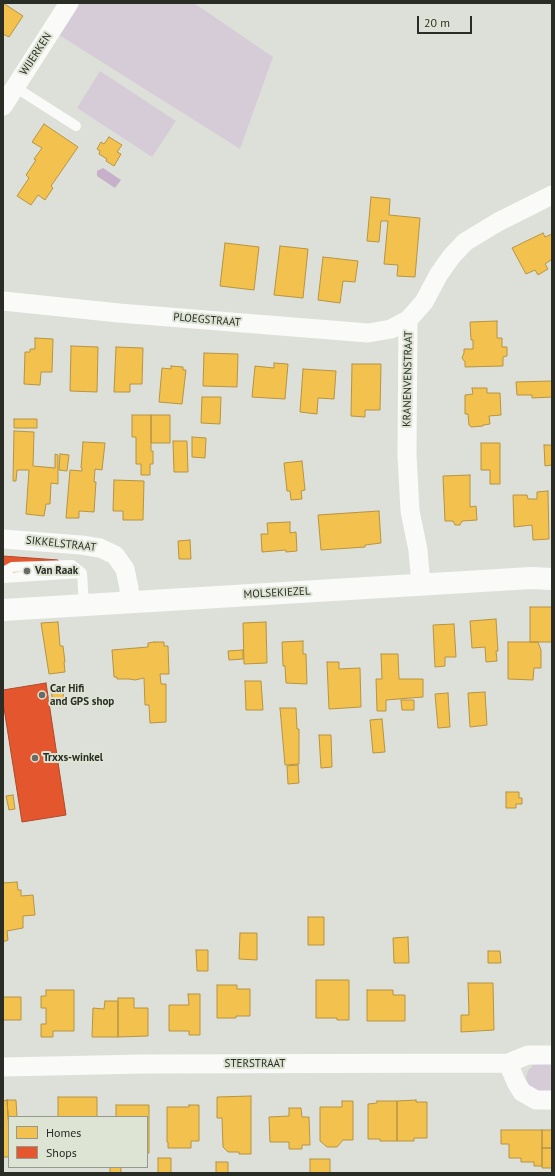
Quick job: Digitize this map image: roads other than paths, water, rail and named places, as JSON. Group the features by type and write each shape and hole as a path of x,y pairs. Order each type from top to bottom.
{"main road":[{"name":"MOLSEKIEZEL","path":"3,610 531,578 552,579"}],"street":[{"name":"WIJERKEN","path":"3,106 69,3"},
{"name":"KRANENVENSTRAAT","path":"421,585 418,550 410,510 407,455 408,320 424,302 439,274 451,257 465,242 514,213 552,195"},
{"name":"PLOEGSTRAAT","path":"3,302 127,314 368,333 391,329 408,320"},
{"name":"SIKKELSTRAAT","path":"3,539 81,545 100,548 115,555 126,569 129,588 129,602"},
{"name":"STERSTRAAT","path":"3,1067 143,1064 508,1063 528,1055 552,1055"},
{"path":"508,1063 522,1092 536,1100 552,1100"}],"lane":[{"path":"15,87 76,126"},
{"path":"3,572 12,567 72,565 82,573 84,605"},
{"path":"3,578 82,573"}],"place":[{"name":"Van Raak","path":"27,571"},
{"name":"Car Hifi and GPS shop","path":"42,695"},
{"name":"Trxxs-winkel","path":"35,758"}]}
